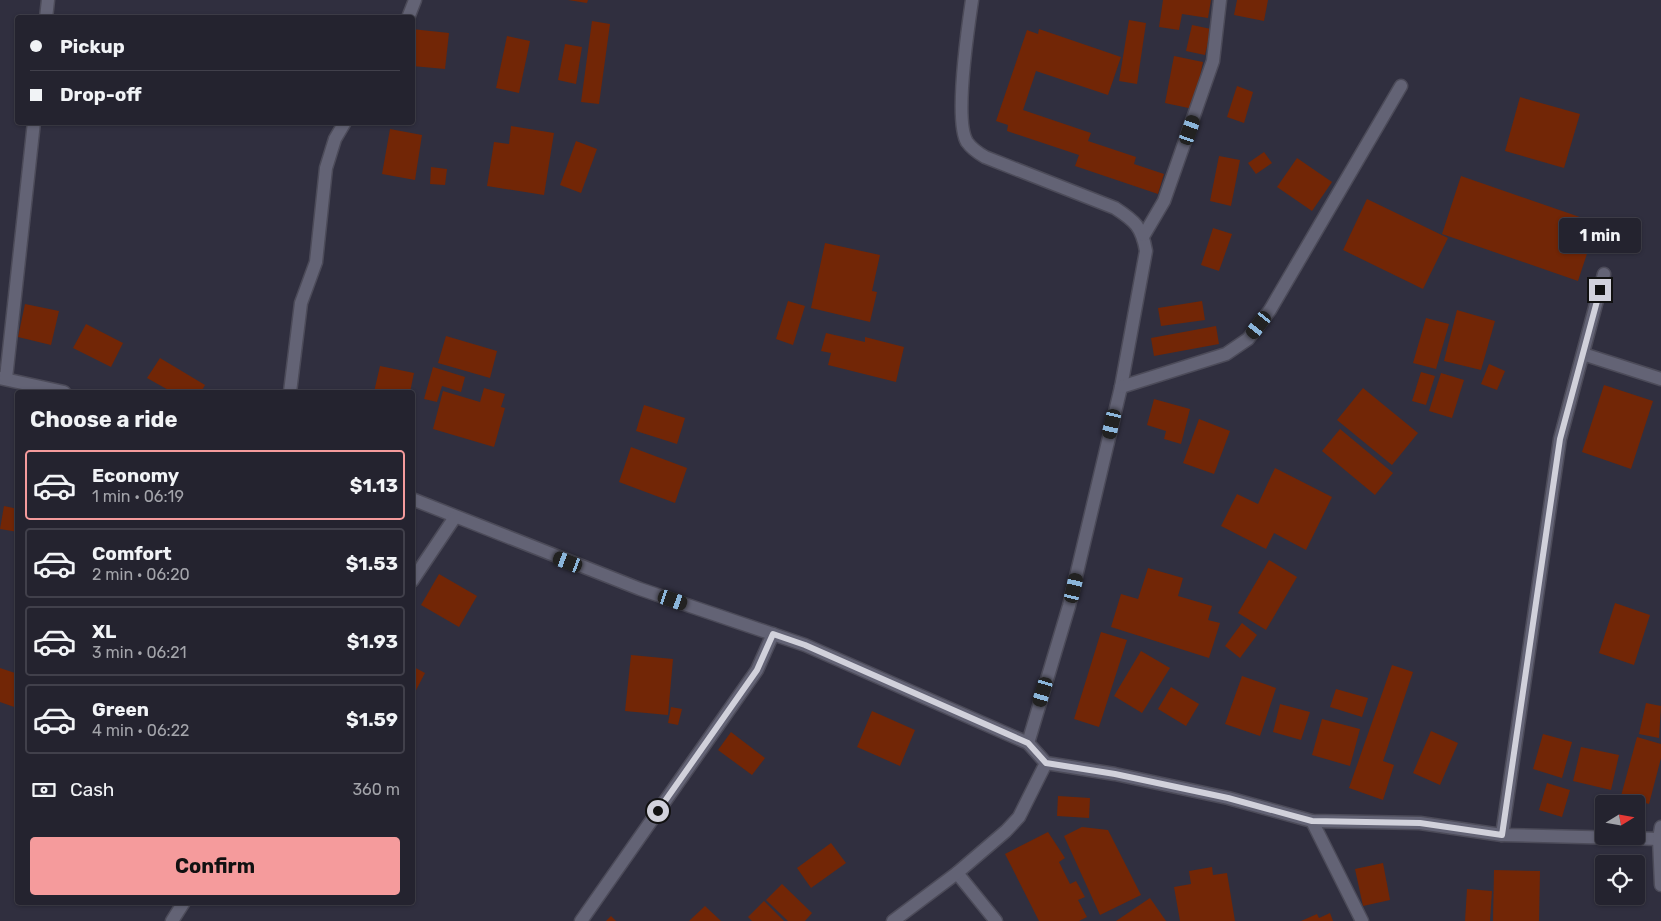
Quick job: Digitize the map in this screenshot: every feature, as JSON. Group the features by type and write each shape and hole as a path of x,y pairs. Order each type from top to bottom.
{"street":[{"path":"46,15 48,0"},
{"path":"409,15 415,0"},
{"path":"972,0 966,48 962,118 967,142 974,151 985,157 1115,208 1133,219 1144,234 1146,251 1121,387 1069,606 1028,743"},
{"path":"1144,234 1164,201 1213,61 1220,0"},
{"path":"1121,387 1226,354 1248,340 1270,310 1402,86"},
{"path":"34,125 3,378 55,390"},
{"path":"290,390 301,303 316,262 326,168 335,138 343,125"},
{"path":"1502,835 1560,439 1604,274"},
{"path":"1583,354 1661,379"},
{"path":"415,500 454,518 640,590 805,645 1028,743 1046,763 1115,774 1228,798 1312,821 1420,823 1502,835 1660,835 1661,885"},
{"path":"415,576 454,518"},
{"path":"581,920 757,670 773,634"},
{"path":"893,921 957,873 1019,817 1046,763"},
{"path":"1312,821 1362,921"},
{"path":"957,873 996,921"},
{"path":"172,921 182,905"}],"building":[{"path":"568,0 588,0 587,3"},
{"path":"1163,0 1211,0 1208,18 1182,14 1179,30 1159,27"},
{"path":"1237,0 1268,0 1264,21 1234,15"},
{"path":"1129,20 1146,23 1137,84 1119,81"},
{"path":"592,21 610,24 599,104 581,102"},
{"path":"1192,25 1211,29 1205,55 1186,51"},
{"path":"415,29 449,33 445,69 415,66"},
{"path":"1039,29 1121,57 1108,95 1036,71 1023,110 1091,133 1088,141 1136,157 1134,164 1164,174 1158,194 1075,166 1079,155 1007,131 1008,125 996,121 1027,30 1038,34"},
{"path":"507,36 530,41 519,93 496,88"},
{"path":"565,44 582,47 576,84 558,80"},
{"path":"1174,56 1203,62 1193,109 1165,103"},
{"path":"1237,86 1253,92 1244,123 1227,117"},
{"path":"1520,97 1580,114 1564,168 1505,151"},
{"path":"511,126 554,133 544,195 487,186 494,142 509,144"},
{"path":"390,129 422,135 415,180 382,174"},
{"path":"576,141 597,149 581,193 560,185"},
{"path":"1264,152 1272,163 1256,174 1248,163"},
{"path":"1219,156 1240,160 1231,206 1210,201"},
{"path":"1297,158 1332,182 1312,211 1277,187"},
{"path":"431,167 447,169 445,185 430,184"},
{"path":"1461,176 1597,223 1578,281 1442,234"},
{"path":"1367,199 1448,238 1423,289 1343,250"},
{"path":"1213,228 1232,234 1219,271 1201,265"},
{"path":"825,243 880,255 872,291 877,292 870,322 811,308"},
{"path":"788,301 805,306 793,345 776,339"},
{"path":"1202,301 1205,320 1161,326 1158,308"},
{"path":"25,304 59,311 51,345 18,337"},
{"path":"1457,310 1495,321 1481,370 1444,361"},
{"path":"1426,318 1449,324 1436,369 1413,363"},
{"path":"86,324 123,343 111,367 73,348"},
{"path":"1216,326 1219,344 1154,356 1151,338"},
{"path":"826,333 865,342 865,337 904,347 896,382 828,365 831,353 821,351"},
{"path":"446,336 497,351 490,378 438,363"},
{"path":"160,358 205,385 202,390 168,390 147,378"},
{"path":"1489,364 1505,371 1497,390 1481,384"},
{"path":"380,366 414,373 410,390 374,390"},
{"path":"433,367 465,377 461,392 442,386 437,402 424,399"},
{"path":"1421,372 1435,376 1426,405 1412,401"},
{"path":"1441,373 1464,380 1452,418 1429,411"},
{"path":"1604,385 1653,401 1631,469 1582,452"},
{"path":"484,388 505,394 501,407 505,408 494,447 433,429 443,391 480,402"},
{"path":"1363,388 1418,433 1392,465 1337,420"},
{"path":"1154,399 1190,409 1181,444 1164,439 1166,431 1147,425"},
{"path":"644,405 685,418 677,444 636,431"},
{"path":"1199,419 1230,431 1214,474 1183,463"},
{"path":"1340,429 1393,473 1375,495 1322,451"},
{"path":"631,447 687,468 675,503 619,482"},
{"path":"1275,468 1332,497 1306,550 1274,533 1266,549 1221,526 1237,494 1258,504"},
{"path":"4,506 15,508 15,532 0,529"},
{"path":"1269,560 1297,577 1266,630 1238,613"},
{"path":"1148,568 1183,578 1178,596 1212,606 1208,620 1220,623 1209,658 1111,627 1121,594 1138,599"},
{"path":"439,574 477,596 459,627 421,605"},
{"path":"1615,603 1650,615 1634,665 1599,653"},
{"path":"1242,623 1257,635 1240,658 1225,646"},
{"path":"1101,632 1127,640 1099,727 1074,719"},
{"path":"1141,651 1170,668 1142,713 1114,696"},
{"path":"631,655 673,659 668,715 625,711"},
{"path":"1392,665 1413,672 1383,761 1394,765 1383,800 1349,788"},
{"path":"0,668 15,673 15,707 0,702"},
{"path":"415,668 425,673 415,692"},
{"path":"1242,676 1276,688 1260,736 1225,724"},
{"path":"1171,687 1199,704 1186,726 1158,709"},
{"path":"1336,689 1368,698 1362,717 1330,707"},
{"path":"1646,703 1661,706 1659,738 1639,734"},
{"path":"1280,704 1310,712 1301,740 1273,732"},
{"path":"671,707 682,709 678,725 668,723"},
{"path":"872,711 915,730 900,766 857,747"},
{"path":"1322,719 1360,729 1350,766 1312,755"},
{"path":"1431,731 1458,743 1440,785 1413,773"},
{"path":"731,732 765,758 752,775 718,750"},
{"path":"1543,734 1572,742 1562,778 1533,769"},
{"path":"1637,737 1661,744 1661,758 1649,804 1645,803 1645,795 1621,795"},
{"path":"1581,747 1619,755 1611,790 1573,781"},
{"path":"1547,783 1570,790 1562,817 1539,810"},
{"path":"1058,796 1090,798 1089,818 1057,816"},
{"path":"1082,827 1108,830 1141,895 1100,915 1064,836"},
{"path":"1048,832 1065,858 1059,862 1070,884 1076,881 1085,897 1078,900 1087,917 1079,921 1039,921 1005,854"},
{"path":"831,843 846,863 811,888 797,868"},
{"path":"1383,863 1390,900 1363,906 1355,869"},
{"path":"1212,867 1213,875 1227,873 1235,921 1180,921 1174,887 1191,884 1189,871"},
{"path":"1494,870 1540,871 1539,921 1493,921"},
{"path":"782,884 812,913 805,921 788,921 766,900"},
{"path":"1467,889 1492,891 1490,921 1465,921"},
{"path":"1150,898 1166,921 1116,921"},
{"path":"764,901 784,921 752,921 748,917"},
{"path":"705,906 721,921 689,921"},
{"path":"1330,913 1333,921 1301,921 1317,914 1319,918"},
{"path":"611,916 616,921 606,921"}],"route":[{"path":"658,811 757,670 773,634 805,645 1028,743 1046,763 1115,774 1228,798 1312,821 1420,823 1502,835 1560,439 1600,290"}]}
